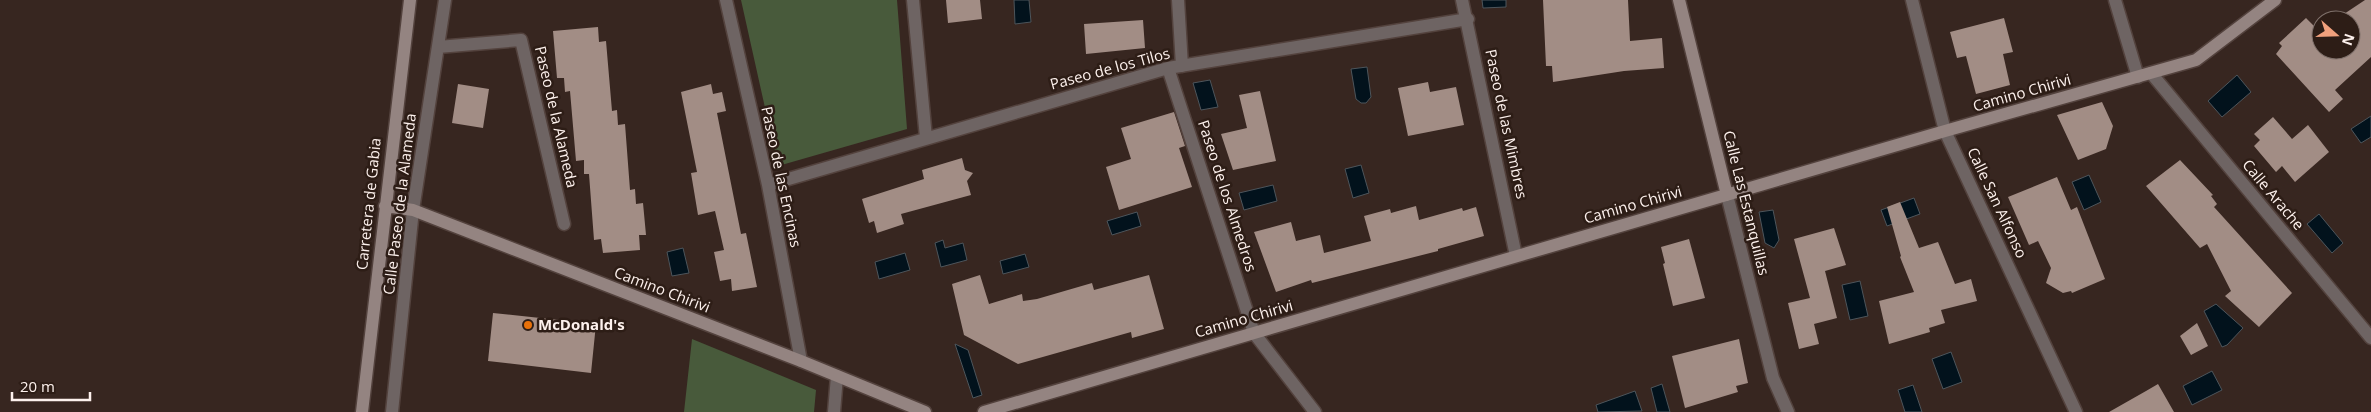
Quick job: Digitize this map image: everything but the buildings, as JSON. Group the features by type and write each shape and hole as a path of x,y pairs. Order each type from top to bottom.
{"street":[{"name":"Carretera de Gabia","path":"362,412 410,0"},
{"name":"Calle Paseo de la Alameda","path":"392,412 413,210 445,0"},
{"name":"Paseo de las Encinas","path":"726,0 768,185 801,361"},
{"path":"913,0 926,138"},
{"path":"1178,0 1182,66"},
{"name":"Paseo de las Mimbres","path":"1462,0 1468,19 1516,256"},
{"name":"Calle Las Estanquillas","path":"1679,0 1773,378 1788,412"},
{"name":"Calle San Alfonso","path":"1912,0 1945,131 2076,412"},
{"name":"Calle Arache","path":"2115,0 2144,75 2371,337"},
{"name":"Camino Chirivi","path":"984,412 1945,131 2196,60 2275,0"},
{"name":"Paseo de los Tilos","path":"768,185 1168,68 1468,19"},
{"name":"Paseo de la Alameda","path":"438,47 521,40 564,224"},
{"name":"Paseo de los Almedros","path":"1168,68 1254,333 1315,412"},
{"name":"Camino Chirivi","path":"385,206 413,210 801,361 926,412"},
{"path":"834,412 837,376"}],"green space":[{"path":"741,0 897,0 907,129 778,166"},
{"path":"692,339 816,390 814,412 684,412"}],"water":[{"path":"1014,0 1029,0 1031,22 1015,24"},
{"path":"1482,0 1506,0 1506,7 1483,8"},
{"path":"1367,67 1371,97 1366,103 1361,103 1356,99 1351,69"},
{"path":"2237,75 2251,92 2222,117 2208,101"},
{"path":"1210,80 1218,107 1201,110 1193,83"},
{"path":"2371,116 2371,137 2361,143 2351,129"},
{"path":"1361,165 1369,193 1353,198 1345,169"},
{"path":"2089,175 2101,202 2084,210 2072,182"},
{"path":"1273,185 1277,201 1244,210 1239,193"},
{"path":"1914,198 1920,214 1887,226 1881,210"},
{"path":"1773,210 1779,240 1774,248 1765,243 1759,212"},
{"path":"1137,212 1141,226 1112,235 1107,221"},
{"path":"2319,214 2343,243 2332,253 2307,224"},
{"path":"943,240 945,248 963,243 967,260 941,267 935,243"},
{"path":"683,248 689,273 672,276 667,252"},
{"path":"905,253 910,270 879,279 875,262"},
{"path":"1025,254 1029,267 1003,274 1000,261"},
{"path":"1860,281 1868,316 1850,320 1842,285"},
{"path":"2216,304 2243,328 2227,345 2222,347 2204,311"},
{"path":"955,344 968,350 982,395 973,398"},
{"path":"1951,352 1962,382 1943,389 1932,359"},
{"path":"2212,371 2222,390 2192,405 2183,386"},
{"path":"1662,384 1670,412 1657,412 1651,388"},
{"path":"1913,385 1922,412 1905,412 1898,390"},
{"path":"1635,391 1642,411 1598,412 1596,405"}],"place":[{"name":"McDonald's","path":"528,325"}]}
